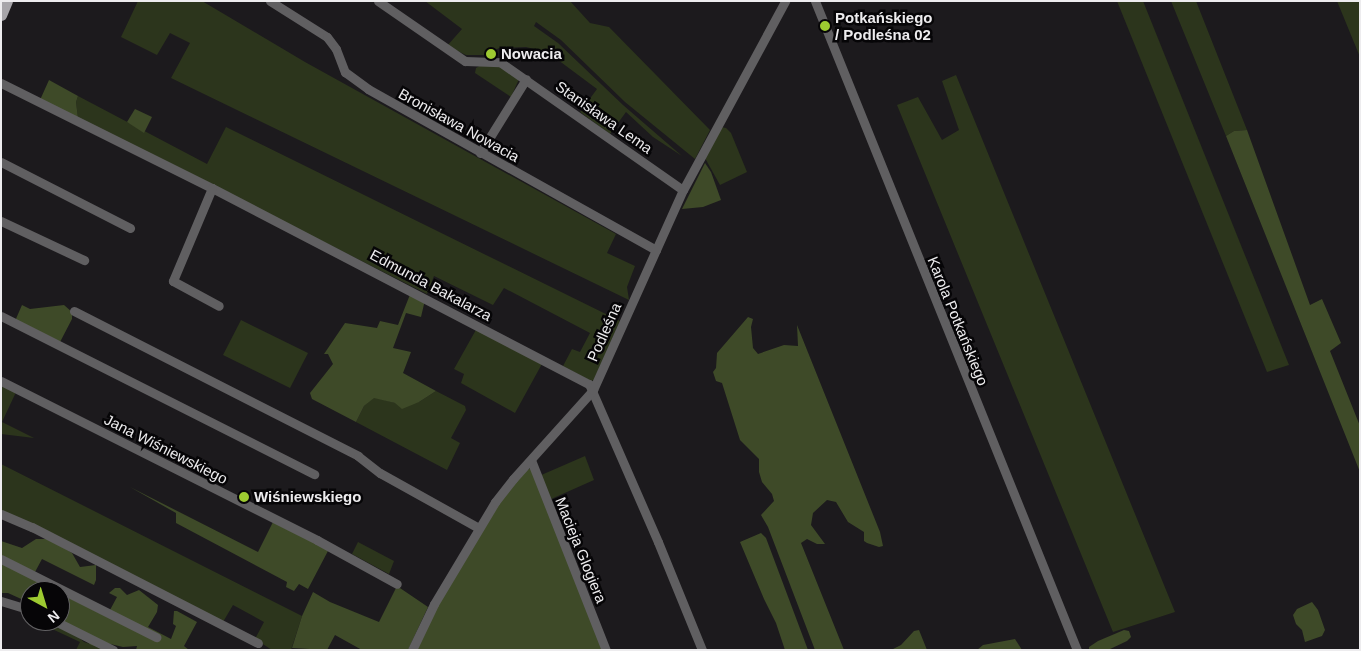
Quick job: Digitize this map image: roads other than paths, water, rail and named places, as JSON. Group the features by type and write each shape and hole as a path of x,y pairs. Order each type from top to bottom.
{"main road":[{"path":"1,15 7,1"}],"street":[{"name":"Bronisława Nowacia","path":"270,1 327,37 332,42 345,72 352,79 480,153 656,250"},
{"name":"Stanisława Lema","path":"378,1 465,60 500,62 683,190"},
{"name":"Podleśna","path":"412,650 434,604 479,528 512,479 593,390 683,190 784,1"},
{"name":"Karola Potkańskiego","path":"815,1 1077,650"},
{"path":"480,153 526,79"},
{"name":"Edmunda Bakalarza","path":"1,83 212,188 552,364 589,384 593,390"},
{"path":"1,162 130,228"},
{"path":"212,188 173,281 219,306"},
{"path":"1,220 84,260"},
{"path":"74,311 358,456 380,473 479,528"},
{"path":"1,316 314,474"},
{"name":"Jana Wiśniewskiego","path":"1,381 317,540 397,584"},
{"path":"593,390 702,650"},
{"name":"Macieja Glogiera","path":"531,460 606,650"},
{"path":"1,514 41,531 258,643"},
{"path":"1,559 156,637"},
{"path":"1,600 20,607"},
{"path":"70,628 113,650"}],"place":[{"name":"Potkańskiego / Podleśna 02","path":"825,26"},
{"name":"Nowacia","path":"491,54"},
{"name":"Wiśniewskiego","path":"244,497"}]}
